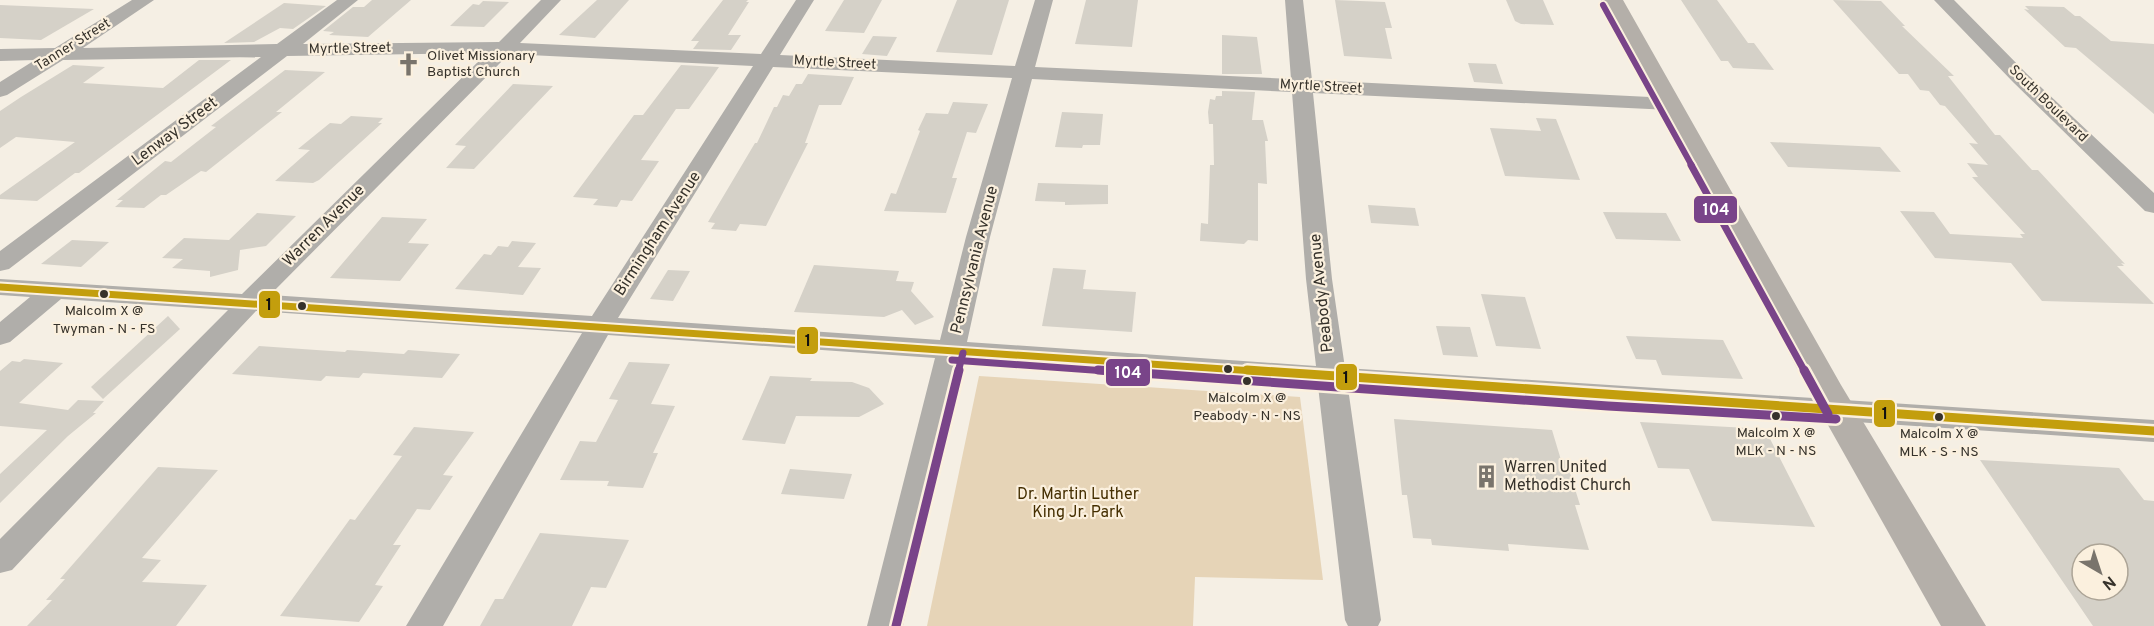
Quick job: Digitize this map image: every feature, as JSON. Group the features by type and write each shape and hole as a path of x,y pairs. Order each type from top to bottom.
{"main road":[{"path":"1612,0 1837,409 1964,626"}],"street":[{"name":"Tanner Street","path":"0,91 145,0"},
{"name":"Lenway Street","path":"0,263 349,0"},
{"name":"Warren Avenue","path":"0,560 249,304 271,278 552,0"},
{"name":"Birmingham Avenue","path":"424,626 600,327 805,0"},
{"name":"Pennsylvania Avenue","path":"885,626 953,350 978,237 1044,0"},
{"name":"Peabody Avenue","path":"1294,0 1331,377 1363,620"},
{"name":"South Boulevard","path":"1943,0 2020,78 2154,206"},
{"name":"Myrtle Street","path":"0,55 284,49 504,48 1026,71 1670,104"},
{"path":"0,287 433,314 1331,377 2154,431"},
{"path":"0,336 54,291"}],"green space":[{"name":"Dr. Martin Luther King Jr. Park","path":"979,376 1300,397 1323,580 1195,577 1193,626 927,626"}],"building":[{"path":"372,0 411,0 368,37 329,35 334,32 323,31 353,7 364,7"},
{"path":"597,0 629,0 595,38 559,35"},
{"path":"723,0 748,0 746,2 749,2 728,35 741,35 731,50 693,49 699,41 691,41"},
{"path":"844,0 882,0 864,33 825,31"},
{"path":"957,0 1009,0 992,55 936,52"},
{"path":"1086,0 1138,0 1132,47 1075,44"},
{"path":"1335,0 1385,2 1392,28 1385,28 1392,59 1344,56"},
{"path":"1506,0 1543,0 1554,25 1521,24 1515,21"},
{"path":"1681,0 1717,0 1748,43 1754,43 1774,70 1733,68 1728,61 1721,61"},
{"path":"1833,0 1881,1 1905,26 1902,26 1954,76 1948,76 1995,135 2000,135 2032,170 2038,170 2125,264 2121,263 2124,266 2117,266 2154,304 2042,301 2011,263 1935,258 1900,211 1934,212 1950,234 2023,238 2020,234 2025,234 1972,177 1978,177 1967,163 1988,165 1969,143 1978,144 1929,91 1920,90 1908,74 1899,74"},
{"path":"483,1 509,2 484,27 450,26 473,4 479,5"},
{"path":"284,3 326,6 293,29 280,28 254,42 224,43"},
{"path":"0,5 94,9 41,40 0,38"},
{"path":"2025,6 2064,7 2075,16 2080,16 2111,41 2154,44 2154,114 2076,48 2065,47 2024,9 2029,10"},
{"path":"1222,35 1257,37 1262,74 1222,74"},
{"path":"873,36 897,37 887,56 862,54"},
{"path":"199,60 231,60 79,173 75,173 37,201 0,199 0,195 75,142 16,137 0,148 0,111 73,65 105,67 83,83 163,88"},
{"path":"1468,63 1496,64 1503,84 1474,82"},
{"path":"681,65 719,67 689,109 676,109 641,160 659,161 632,201 621,200 617,207 593,205 598,199 573,197 634,115 643,115"},
{"path":"285,70 325,72 276,112 282,112 206,172 201,171 144,208 115,207 123,200 117,200 165,161 171,162 216,127 211,126"},
{"path":"808,74 854,77 841,105 819,105 805,143 808,143 766,226 740,224 736,231 711,229 715,223 708,222 757,143 774,107 777,107 783,95 789,96 796,84 802,84"},
{"path":"513,84 553,86 474,169 446,168 466,146 455,145"},
{"path":"1222,91 1255,92 1252,120 1263,120 1268,141 1265,141 1267,184 1258,183 1258,241 1248,240 1244,244 1200,241 1201,223 1208,224 1210,165 1214,165 1213,124 1209,124 1208,112 1210,99 1215,100 1216,96 1222,96"},
{"path":"953,102 988,104 976,133 967,132 952,178 957,178 946,213 884,211 891,193 896,194 926,113 948,114"},
{"path":"1062,112 1103,114 1100,145 1083,145 1082,148 1055,147"},
{"path":"351,116 383,118 378,123 382,123 319,180 313,183 275,181 310,150 298,149 330,123 341,124"},
{"path":"1536,118 1556,119 1580,180 1505,176 1490,128 1541,131"},
{"path":"1770,142 1880,147 1901,172 1788,167"},
{"path":"1038,183 1108,185 1108,204 1065,205 1065,202 1035,201"},
{"path":"1368,205 1415,208 1419,226 1371,223"},
{"path":"1603,212 1666,213 1681,241 1616,239"},
{"path":"257,213 296,216 266,246 240,250 238,270 210,277 210,271 172,268 183,259 162,258 184,238 229,240"},
{"path":"382,217 427,219 408,243 429,244 400,281 330,278"},
{"path":"72,240 109,242 81,267 41,264"},
{"path":"512,241 536,243 518,267 541,268 523,295 455,289 484,254 491,255 498,246 508,247"},
{"path":"814,265 899,271 896,281 914,282 911,291 934,317 915,325 902,310 884,317 794,312"},
{"path":"1053,268 1086,270 1083,289 1136,292 1132,332 1042,326"},
{"path":"668,270 690,271 673,301 650,299"},
{"path":"1481,294 1525,297 1541,349 1496,346"},
{"path":"168,316 180,329 103,399 91,387"},
{"path":"1436,326 1470,327 1478,357 1443,355"},
{"path":"1626,336 1723,340 1743,379 1662,375 1656,360 1636,359"},
{"path":"259,346 345,352 347,350 404,354 408,350 460,354 442,378 363,373 359,378 326,376 321,381 232,374"},
{"path":"24,359 63,363 19,403 68,410 78,400 104,401 93,413 96,413 68,436 0,503 0,474 47,430 0,426 0,371 12,361 20,362"},
{"path":"629,362 670,364 651,404 675,406 653,453 658,453 643,488 607,486 609,481 560,480 580,441 596,442 618,400 609,399"},
{"path":"770,376 812,378 810,381 852,382 869,388 884,404 859,417 796,416 785,444 742,440"},
{"name":"Warren United Methodist Church","path":"1394,419 1552,430 1561,460 1566,460 1580,505 1575,505 1589,550 1508,544 1509,551 1432,545 1431,539 1413,538 1407,495 1402,495"},
{"path":"1640,422 1765,429 1815,527 1712,521 1689,469 1658,468"},
{"path":"414,427 474,432 443,475 453,476 430,510 417,509 393,545 401,545 375,585 383,586 359,622 280,616 350,519 355,520 402,456 393,455"},
{"path":"1980,460 2119,468 2144,500 2154,501 2154,626 2093,626 2077,602 2130,602 2130,542 2070,542 2070,592"},
{"path":"158,467 218,470 142,558 161,560 142,582 207,585 176,626 27,626 52,600 46,600 65,579 60,579"},
{"path":"790,469 852,474 844,499 781,494"},
{"path":"540,533 629,540 606,588 591,587 572,626 480,626 495,599 503,599"}],"transit line":[{"name":"104","path":"1603,5 1828,414"},
{"name":"1","path":"0,287 2154,431"},
{"name":"104","path":"896,626 963,353"},
{"name":"104","path":"952,360 1608,406 1836,419"}],"place":[{"name":"Olivet Missionary Baptist Church","path":"409,64"},
{"name":"Malcolm X @ Twyman - N - FS","path":"104,294"},
{"name":"Malcolm X @ Peabody - N - NS","path":"1247,381"},
{"name":"Malcolm X @ MLK - N - NS","path":"1776,416"},
{"name":"Malcolm X @ MLK - S - NS","path":"1939,417"},
{"name":"Warren United Methodist Church","path":"1486,477"}]}
